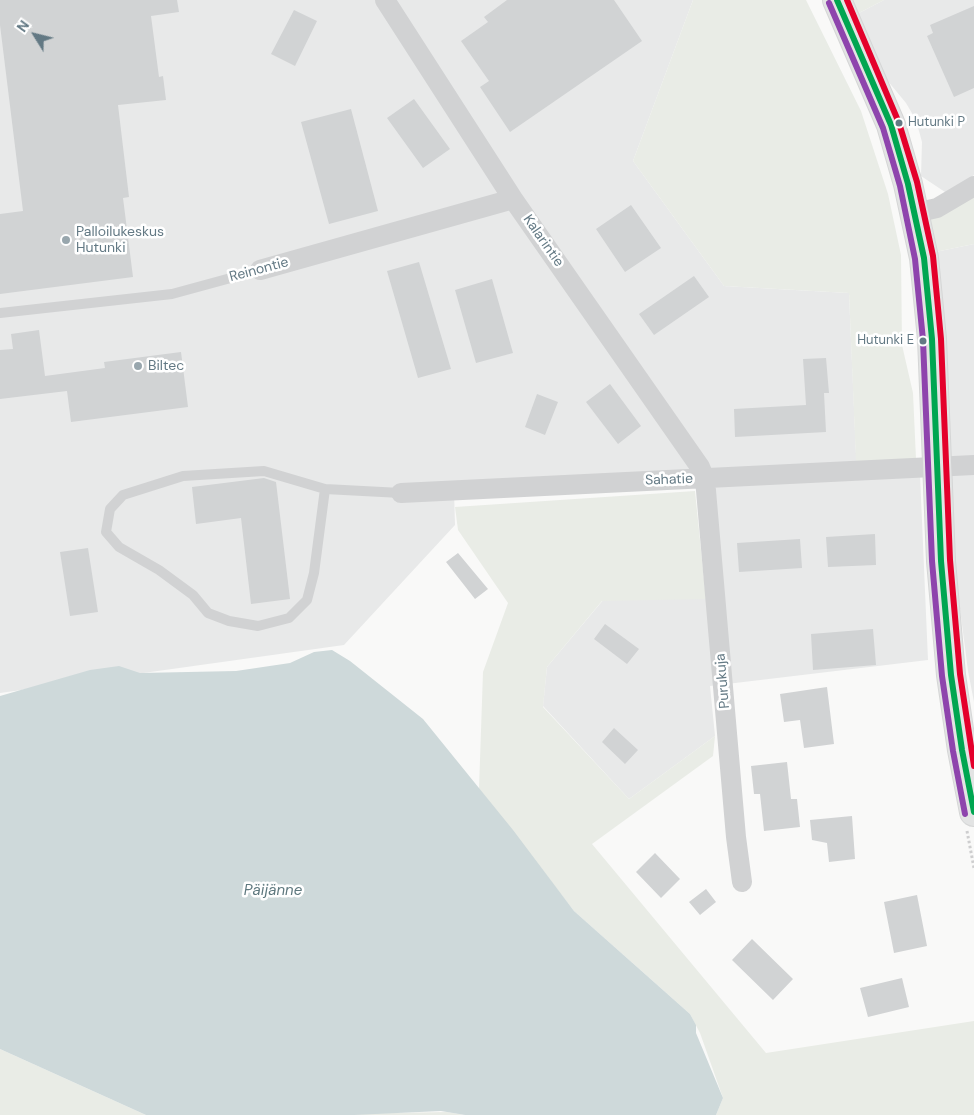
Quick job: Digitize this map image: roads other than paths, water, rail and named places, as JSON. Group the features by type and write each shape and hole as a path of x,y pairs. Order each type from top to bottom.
{"street":[{"name":"Kalarintie","path":"385,0 514,200 700,467 705,479"},
{"path":"837,0 891,125 915,213 924,258 932,339 941,561 951,675 962,750 974,812"},
{"path":"915,213 937,208 974,186"},
{"name":"Reinontie","path":"260,270 514,200"},
{"name":"Sahatie","path":"401,493 974,464"},
{"name":"Purukuja","path":"705,479 736,837 742,882"}],"lane":[{"name":"Reinontie","path":"0,313 172,294 260,270"},
{"path":"325,489 314,573 307,600 290,618 258,626 229,621 208,613 194,595 159,570 119,547 106,532 110,509 122,494 183,476 264,471 325,489 401,493"}],"water":[{"name":"Päijänne","path":"332,650 350,661 423,719 513,830 574,911 690,1014 696,1025 696,1033 723,1098 716,1115 465,1115 441,1111 354,1115 146,1115 0,1049 0,696 90,670 119,666 140,673 236,671 290,663 314,652"}],"place":[{"name":"Hutunki P","path":"899,123"},
{"name":"Palloilukeskus Hutunki","path":"66,240"},
{"name":"Hutunki E","path":"923,341"},
{"name":"Biltec","path":"138,366"}]}
